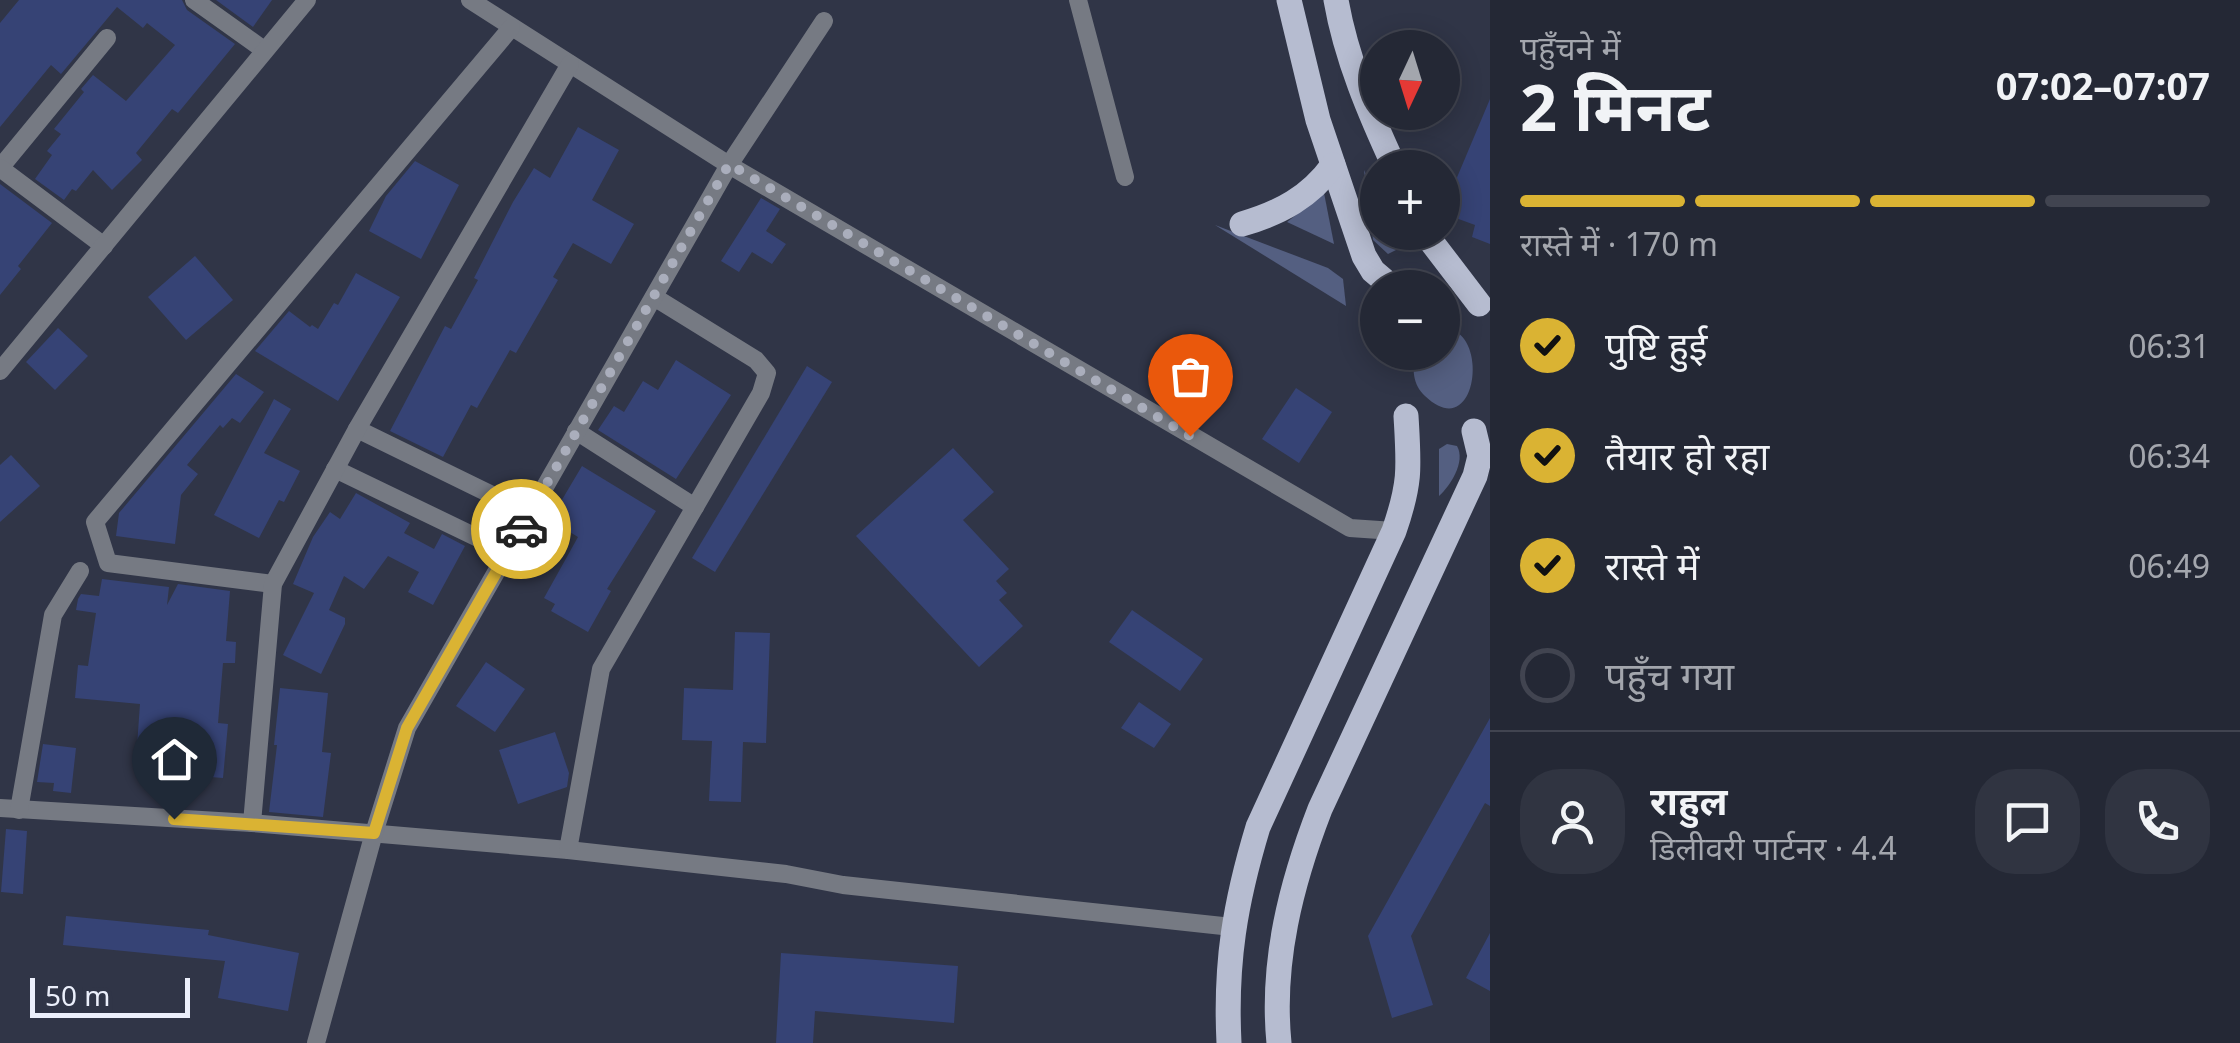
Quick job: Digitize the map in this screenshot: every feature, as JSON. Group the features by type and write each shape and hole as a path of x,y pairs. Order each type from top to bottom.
{"main road":[{"path":"1288,0 1303,67 1364,256 1372,270"},
{"path":"1336,0 1370,116 1386,150"},
{"path":"1242,224 1290,206 1317,187 1334,165"},
{"path":"1438,250 1479,304"},
{"path":"1230,1043 1227,1000 1232,927 1258,827 1394,531 1410,468 1406,416"},
{"path":"1280,1043 1282,937 1301,858 1320,809 1468,491 1480,456 1474,431"}],"street":[{"path":"194,0 264,50"},
{"path":"0,371 306,0"},
{"path":"470,0 729,164 1350,528 1394,531"},
{"path":"1078,0 1125,178"},
{"path":"316,1043 407,728 729,164 824,21"},
{"path":"273,584 108,563 96,522 512,28"},
{"path":"104,246 0,168 107,38"},
{"path":"252,823 273,584 357,429 570,64"},
{"path":"568,850 601,670 761,393 767,373 756,360 654,297"},
{"path":"357,429 530,513"},
{"path":"576,432 695,507"},
{"path":"335,469 509,553"},
{"path":"80,570 53,615 10,809 252,823 568,850 786,874 843,885 1232,927"}],"shaded area":[{"path":"1324,193 1334,244 1287,222"},
{"path":"1215,225 1328,268 1343,279 1346,306"},
{"path":"1461,335 1473,365 1472,382 1466,397 1456,407 1443,407 1425,396 1414,370 1460,370"},
{"path":"1447,444 1457,446 1460,459 1452,480 1439,496 1439,449"}],"building":[{"path":"19,0 182,0 187,10 235,44 178,113 172,109 136,153 142,160 112,190 93,170 64,200 35,179 52,155 47,151 61,134 54,129 84,92 81,89 93,75 126,101 175,45 147,23 143,28 117,7 61,74 51,65 0,127 0,23"},
{"path":"216,0 272,0 253,27"},
{"path":"1490,99 1490,244 1472,237 1475,225 1460,220 1460,170"},
{"path":"578,127 619,150 592,200 634,224 611,264 573,243 553,277 558,280 516,353 510,350 477,408 471,405 443,457 390,431 445,326 451,329 478,280 474,278 534,168 550,178"},
{"path":"415,161 459,185 421,259 369,231 386,196"},
{"path":"0,184 52,223 0,295"},
{"path":"761,198 780,209 766,231 786,244 772,264 752,252 739,272 721,261"},
{"path":"195,256 233,300 186,340 148,297"},
{"path":"356,273 400,297 338,401 255,351 289,311 318,329 334,303 338,305"},
{"path":"58,328 88,356 55,390 26,362"},
{"path":"676,360 731,395 676,479 598,430 614,406 624,412 643,381 658,390"},
{"path":"807,366 832,382 715,572 692,558"},
{"path":"236,374 264,392 240,423 232,418 223,428 220,425 187,465 198,474 181,495 175,544 116,536 119,513"},
{"path":"1296,388 1332,412 1299,463 1262,439"},
{"path":"274,399 291,409 264,453 300,471 259,538 214,515"},
{"path":"953,448 994,492 963,520 1009,569 996,581 1007,593 999,600 1023,626 979,667 856,536"},
{"path":"11,455 40,486 0,522 0,465"},
{"path":"582,466 656,511 607,589 611,591 588,632 551,611 555,604 544,598 578,537 550,520"},
{"path":"356,493 410,523 404,533 434,549 442,534 465,546 433,605 408,592 419,572 388,556 364,589 344,576 329,610 345,618 345,624 321,674 283,655 314,593 293,584 313,537 330,512 340,519"},
{"path":"102,579 169,587 167,605 178,584 230,591 226,641 236,642 235,663 223,663 218,723 228,724 223,778 185,775 185,782 167,780 167,776 135,774 140,704 75,698 78,665 88,666 96,613 76,610 78,599 81,594 99,596"},
{"path":"1132,610 1203,659 1180,691 1109,642"},
{"path":"735,632 770,633 766,743 743,742 741,802 709,801 712,741 682,740 684,688 733,690"},
{"path":"486,662 525,689 495,732 456,706"},
{"path":"280,688 328,693 322,752 331,753 323,817 269,812"},
{"path":"1139,702 1171,724 1154,748 1121,728"},
{"path":"1490,718 1490,806 1485,803 1411,936 1433,1005 1392,1018 1368,936"},
{"path":"555,732 569,773 567,787 518,804 499,750"},
{"path":"43,744 76,748 71,793 53,791 54,783 37,782"},
{"path":"6,829 27,831 23,894 1,892"},
{"path":"66,916 209,930 208,935 299,953 288,1011 218,998 225,961 63,945"},
{"path":"1490,933 1490,991 1466,978"},
{"path":"781,953 958,966 954,1023 815,1011 813,1043 776,1043"}],"way so far":[{"path":"521,529 729,164 1190,436"}],"route":[{"path":"174,819 374,833 407,728 521,529"}]}
